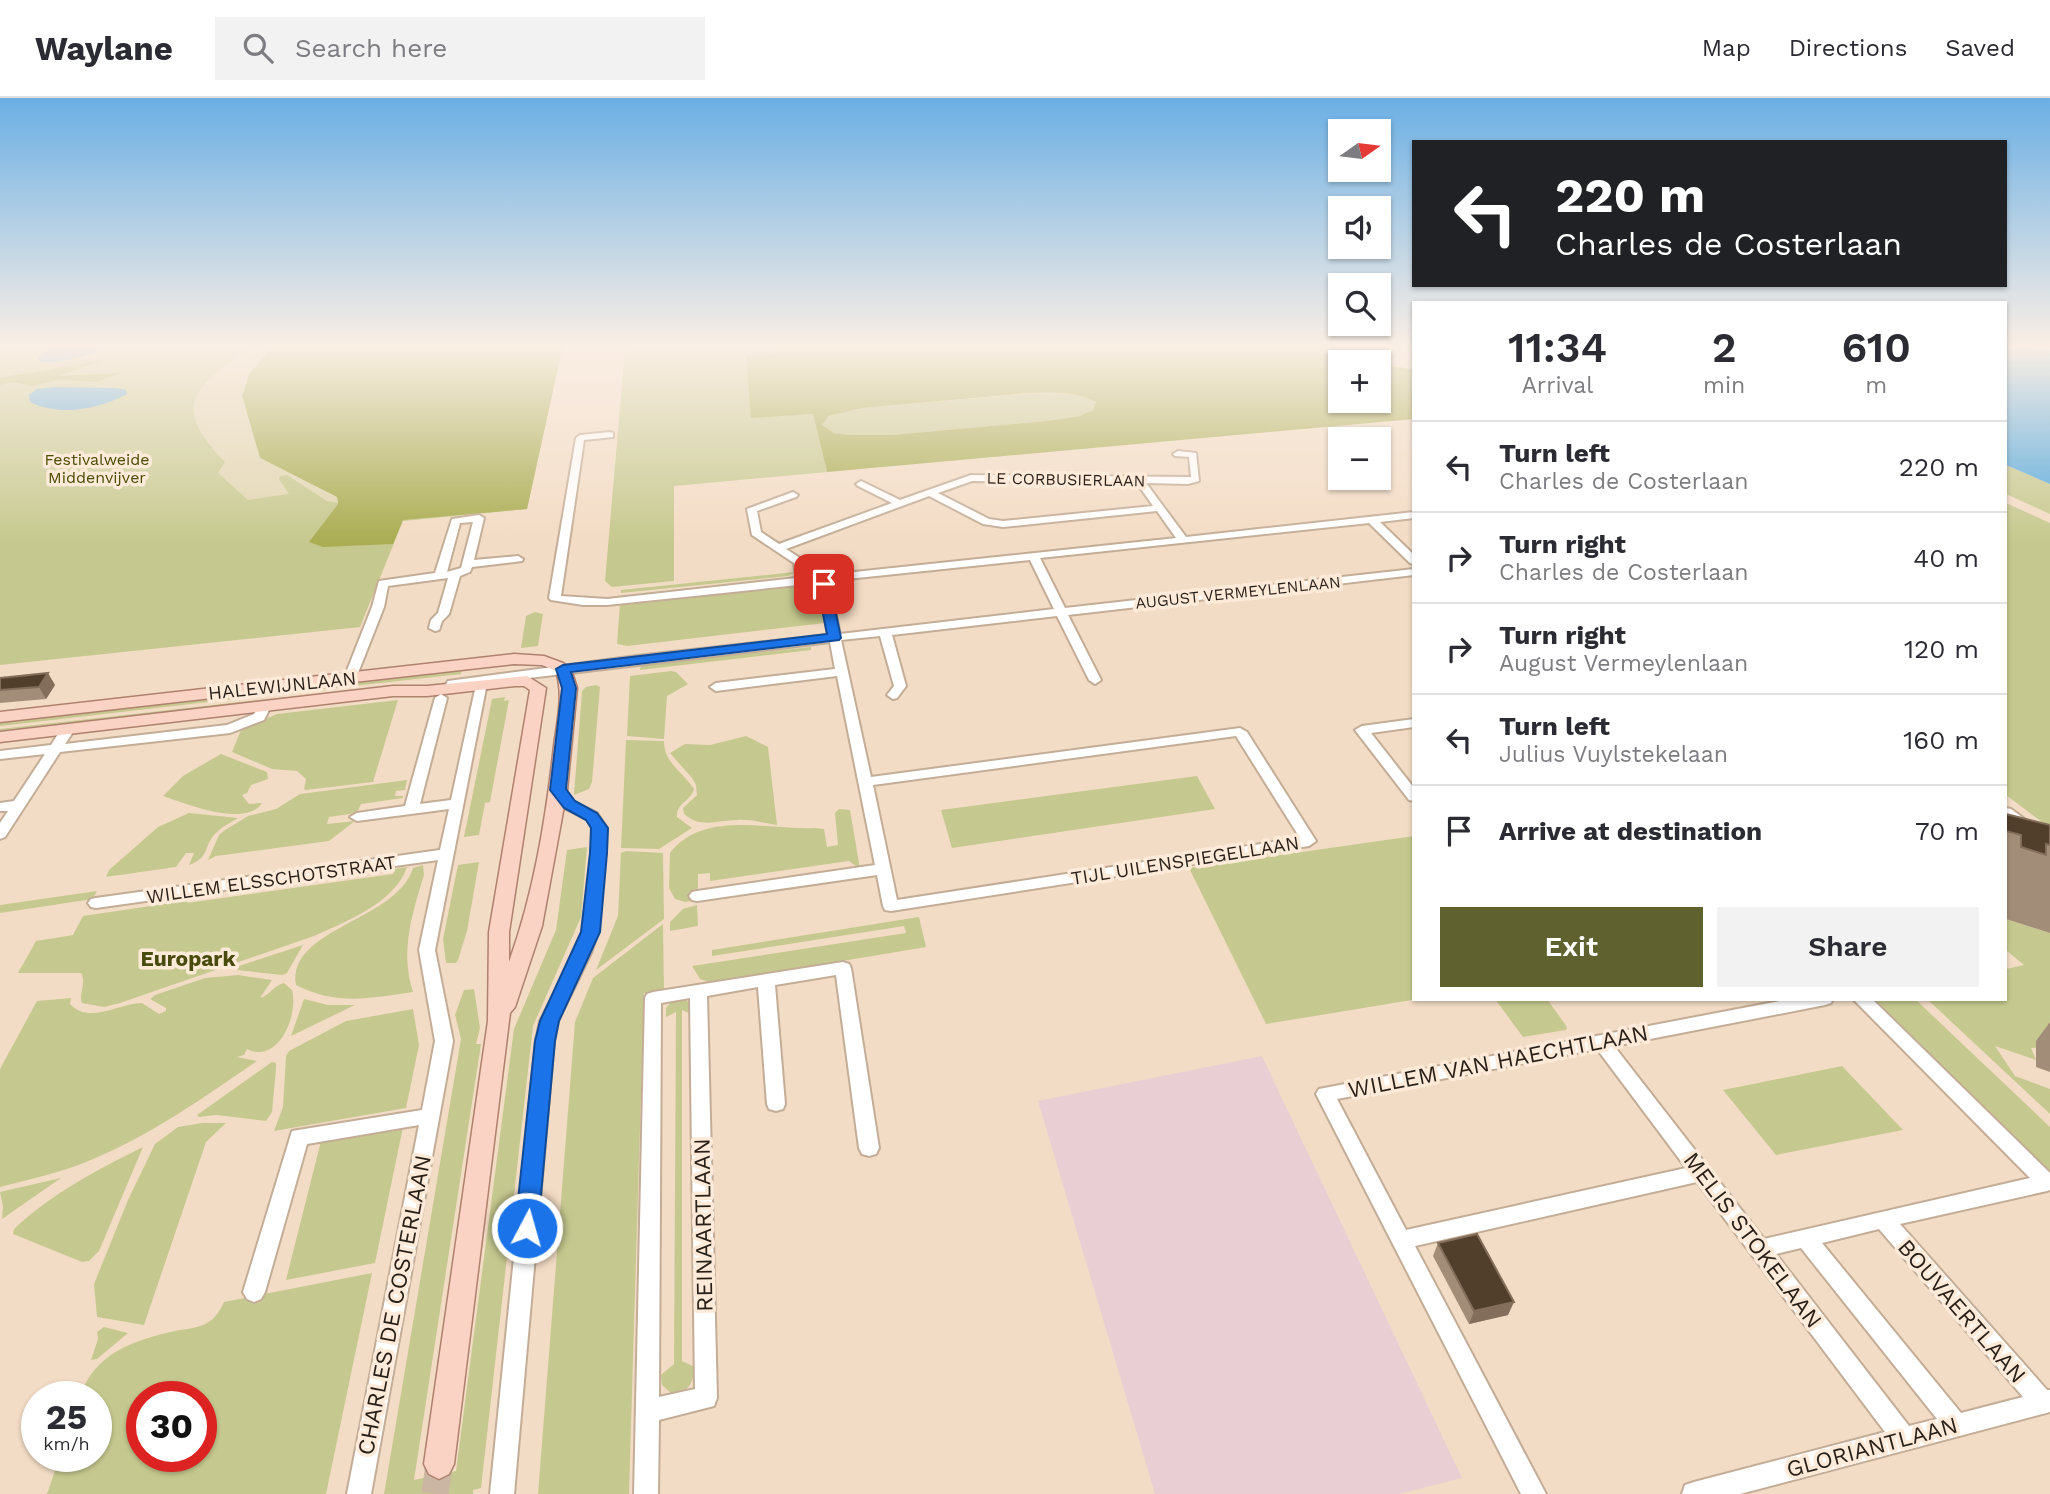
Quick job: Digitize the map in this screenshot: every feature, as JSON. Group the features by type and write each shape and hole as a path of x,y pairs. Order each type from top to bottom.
{"main road":[{"name":"HALEWIJNLAAN","path":"0,717 525,659 551,663 557,670"},
{"path":"499,1021 532,926 558,790 569,688 557,670"},
{"path":"439,1464 499,1021 499,932 538,688 527,681 479,683"},
{"name":"HALEWIJNLAAN","path":"0,737 393,691 427,691 479,683"}],"street":[{"path":"610,435 580,438 555,598 607,602 1412,515"},
{"name":"LE CORBUSIERLAAN","path":"778,548 982,477 1140,481 1196,479 1193,455 1178,454"},
{"path":"1140,481 1183,540"},
{"path":"860,484 900,504"},
{"path":"930,493 988,522 1003,524 1160,508"},
{"path":"793,495 752,509 756,533 799,562 802,579"},
{"path":"350,678 378,607 383,583 440,576 455,574 466,570 480,519 456,521 440,576"},
{"path":"1372,520 1412,559"},
{"path":"1033,555 1095,680"},
{"path":"467,564 518,559"},
{"name":"AUGUST VERMEYLENLAAN","path":"557,670 1412,572"},
{"path":"435,628 437,620 443,614 455,574"},
{"path":"697,896 882,869 822,577"},
{"path":"885,632 900,686 893,695"},
{"path":"471,664 484,668 479,683"},
{"path":"479,683 557,670"},
{"path":"538,688 539,679 557,670"},
{"path":"716,687 842,672"},
{"name":"CHARLES DE COSTERLAAN","path":"359,1494 444,1041 427,950 479,683"},
{"path":"411,810 441,698"},
{"name":"HALEWIJNLAAN","path":"0,755 230,729 259,717 265,706"},
{"path":"1412,723 1362,730 1412,794"},
{"path":"0,834 68,729"},
{"name":"TIJL UILENSPIEGELLAAN","path":"864,782 1240,732 1309,841 891,906 882,869"},
{"path":"502,1494 545,1041 549,1021 583,953 595,908 600,828 592,816 569,805 558,790"},
{"path":"357,817 456,804"},
{"path":"0,807 20,805"},
{"path":"2007,813 2048,843"},
{"path":"2019,846 2048,843"},
{"name":"WILLEM ELSSCHOTSTRAAT","path":"96,903 446,855"},
{"path":"646,1494 653,998 843,968 869,1149"},
{"path":"766,980 776,1104"},
{"name":"REINAARTLAAN","path":"647,1411 706,1398 698,991"},
{"name":"WILLEM VAN HAECHTLAAN","path":"1534,1494 1325,1094 1815,1001"},
{"name":"BOUVAERTLAAN","path":"1759,1249 2047,1183 1863,1001"},
{"name":"MELIS STOKELAAN","path":"1601,1042 1905,1439"},
{"path":"254,1292 299,1137 429,1116"},
{"path":"1401,1240 1701,1173"},
{"name":"BOUVAERTLAAN","path":"1883,1219 2046,1402"},
{"path":"1805,1238 1956,1425"},
{"name":"GLORIANTLAAN","path":"1694,1494 2046,1402"}],"shaded area":[{"path":"246,410 549,410 527,509 403,520 393,544 323,547 309,542 338,504 337,497 260,458"},
{"path":"750,410 853,410 829,416 822,425 834,433 852,435 891,435 1046,421 1080,416 1093,410 1328,410 1328,413 1391,413 1391,410 1412,410 1412,419 827,472 813,414 751,418"},
{"path":"1262,1056 1462,1478 1399,1494 1155,1494 1038,1101"}],"green space":[{"name":"Festivalweide Middenvijver","path":"0,410 549,410 527,509 403,521 360,627 0,665"},
{"path":"620,410 769,410 768,416 813,414 827,472 674,486 674,581 612,587 605,581"},
{"path":"853,410 1093,410 1080,416 1046,421 891,435 834,433 822,425 829,416"},
{"path":"2007,465 2050,484 2050,514 2007,494"},
{"path":"2007,503 2050,523 2050,828 2007,796"},
{"path":"795,572 788,576 621,593 621,590"},
{"path":"816,582 825,623 627,646 617,644 620,603"},
{"path":"535,612 543,614 538,646 521,648 526,616"},
{"path":"811,647 811,650 640,670 641,665"},
{"path":"462,669 461,674 308,691 316,685"},
{"path":"676,672 688,684 667,696 664,739 627,736 630,676"},
{"path":"586,687 600,687 592,782 589,789 574,795 582,691"},
{"path":"287,688 287,693 0,726 0,721"},
{"path":"286,697 284,700 0,734 0,729"},
{"path":"505,697 504,701 509,700 490,802 485,803 479,835 464,837 492,699"},
{"path":"398,700 373,782 306,790 306,779 297,771 272,769 232,752 241,730 277,714"},
{"path":"746,736 768,747 777,825 742,820 710,823 690,819 684,814 683,808 697,795 696,785 670,753 685,744 710,745"},
{"path":"626,740 664,741 670,761 694,789 677,812 677,817 692,828 659,849 621,848"},
{"path":"221,754 267,772 268,779 251,785 247,793 242,795 249,804 262,803 254,810 243,814 215,812 163,796 183,776"},
{"path":"1197,776 1215,809 952,848 941,810"},
{"path":"407,780 405,790 396,791 395,796 403,798 361,804 357,813 329,817 327,824 355,821 329,841 216,856 208,860 219,835 225,830 248,816 276,809 300,794"},
{"path":"839,809 850,810 860,869 849,861 710,881 710,873 698,874 698,900 685,902 675,899 669,888 670,853 684,839 701,831 739,825 817,828 824,829 827,847 838,845 835,813"},
{"path":"189,813 238,818 216,832 203,856 189,865 194,853 186,853 176,867 106,877 109,870 158,827"},
{"path":"1412,836 1412,1000 1266,1024 1189,868"},
{"path":"587,847 581,917 533,1026 481,1488 473,1490 473,1494 384,1494 461,1039 455,1015 464,990 474,989 480,1028 476,1044 481,1044 414,1480 456,1471 514,1029 556,930 567,850"},
{"path":"621,853 663,853 664,919 596,970 618,916"},
{"path":"479,862 467,931 458,960 456,963 446,963 443,939 458,865"},
{"path":"423,865 424,875 409,933 409,977 413,992 354,999 326,996 296,985 298,966 308,950 387,901 403,886 413,868"},
{"path":"407,867 392,891 368,910 340,924 314,936 120,1003 104,1007 82,1003 81,973 18,973 36,941 73,935 83,916 171,903 177,897 191,894 187,903 393,874 395,869"},
{"path":"97,891 93,899 0,913 0,905"},
{"path":"697,905 698,926 670,931 670,922 683,909"},
{"path":"919,917 926,947 712,983 700,979 692,966 906,933 904,926 712,956 712,950"},
{"path":"2007,919 2050,933 2050,1047 2031,1048 2036,1060 1995,1046 2015,1076 2050,1089 2050,1114 1929,1001 2007,1001 2007,969 2024,965 2007,951"},
{"path":"663,924 664,990 644,993 629,1494 538,1494 575,1022 593,978"},
{"path":"303,945 287,973 282,975 237,970 239,966"},
{"path":"238,975 272,980 260,998 284,983 292,990 289,1024 277,1044 258,1052 247,1049 244,1055 237,1057 257,1061 166,1121 118,1148 67,1169 0,1187 0,1069 37,1001 71,998 70,1004 86,1013 142,1003 159,1014 166,1011 166,1008 150,999 155,995 205,978"},
{"path":"304,999 328,1005 355,1005 291,1036"},
{"path":"685,999 690,1004 691,1014 682,1010 682,1361 695,1367 689,1386 682,1392 672,1394 662,1385 661,1375 674,1364 676,1012 666,1017 666,1008 673,1000"},
{"path":"1496,1001 1548,1001 1567,1027 1566,1030 1523,1037"},
{"path":"1873,1001 1917,1001 2050,1127 2050,1173"},
{"path":"413,1009 419,1045 406,1108 274,1131 283,1107 286,1056 289,1051 346,1021"},
{"path":"272,1062 276,1063 276,1069 272,1112 266,1121 197,1115"},
{"path":"1842,1066 1903,1130 1776,1155 1723,1090"},
{"path":"226,1123 206,1142 144,1325 97,1317 94,1284 128,1200 155,1144 178,1127"},
{"path":"403,1127 375,1263 286,1280 321,1141"},
{"path":"143,1147 99,1251 89,1261 82,1262 13,1234 14,1229 28,1216 59,1193"},
{"path":"61,1178 2,1219 0,1192"},
{"path":"372,1273 326,1494 47,1494 55,1472 112,1472 112,1381 87,1381 95,1369 131,1344 207,1323 224,1302"},
{"path":"104,1327 128,1333 97,1359 91,1360 98,1339 97,1332"}],"sand":[{"path":"194,410 246,410 260,458 337,497 338,503 327,501 287,475 280,476 279,479 289,494 248,500 218,473 225,462 197,424"}],"water":[{"path":"2007,410 2050,410 2050,484 2007,465"}],"building":[{"path":"48,673 39,687 0,690 0,678"},
{"path":"2007,814 2050,825 2050,845 2046,844 2046,855 2021,847 2021,835 2007,831"},
{"path":"1477,1234 1514,1302 1474,1311 1438,1243"}],"tunnel":[{"path":"435,1494 439,1464"}],"district":[{"name":"Europark","path":"188,959"}],"route":[{"path":"527,1228 545,1041 549,1021 583,953 590,932 595,908 599,853 600,828 592,816 569,805 558,790 569,688 563,669 835,638 824,584"}]}
